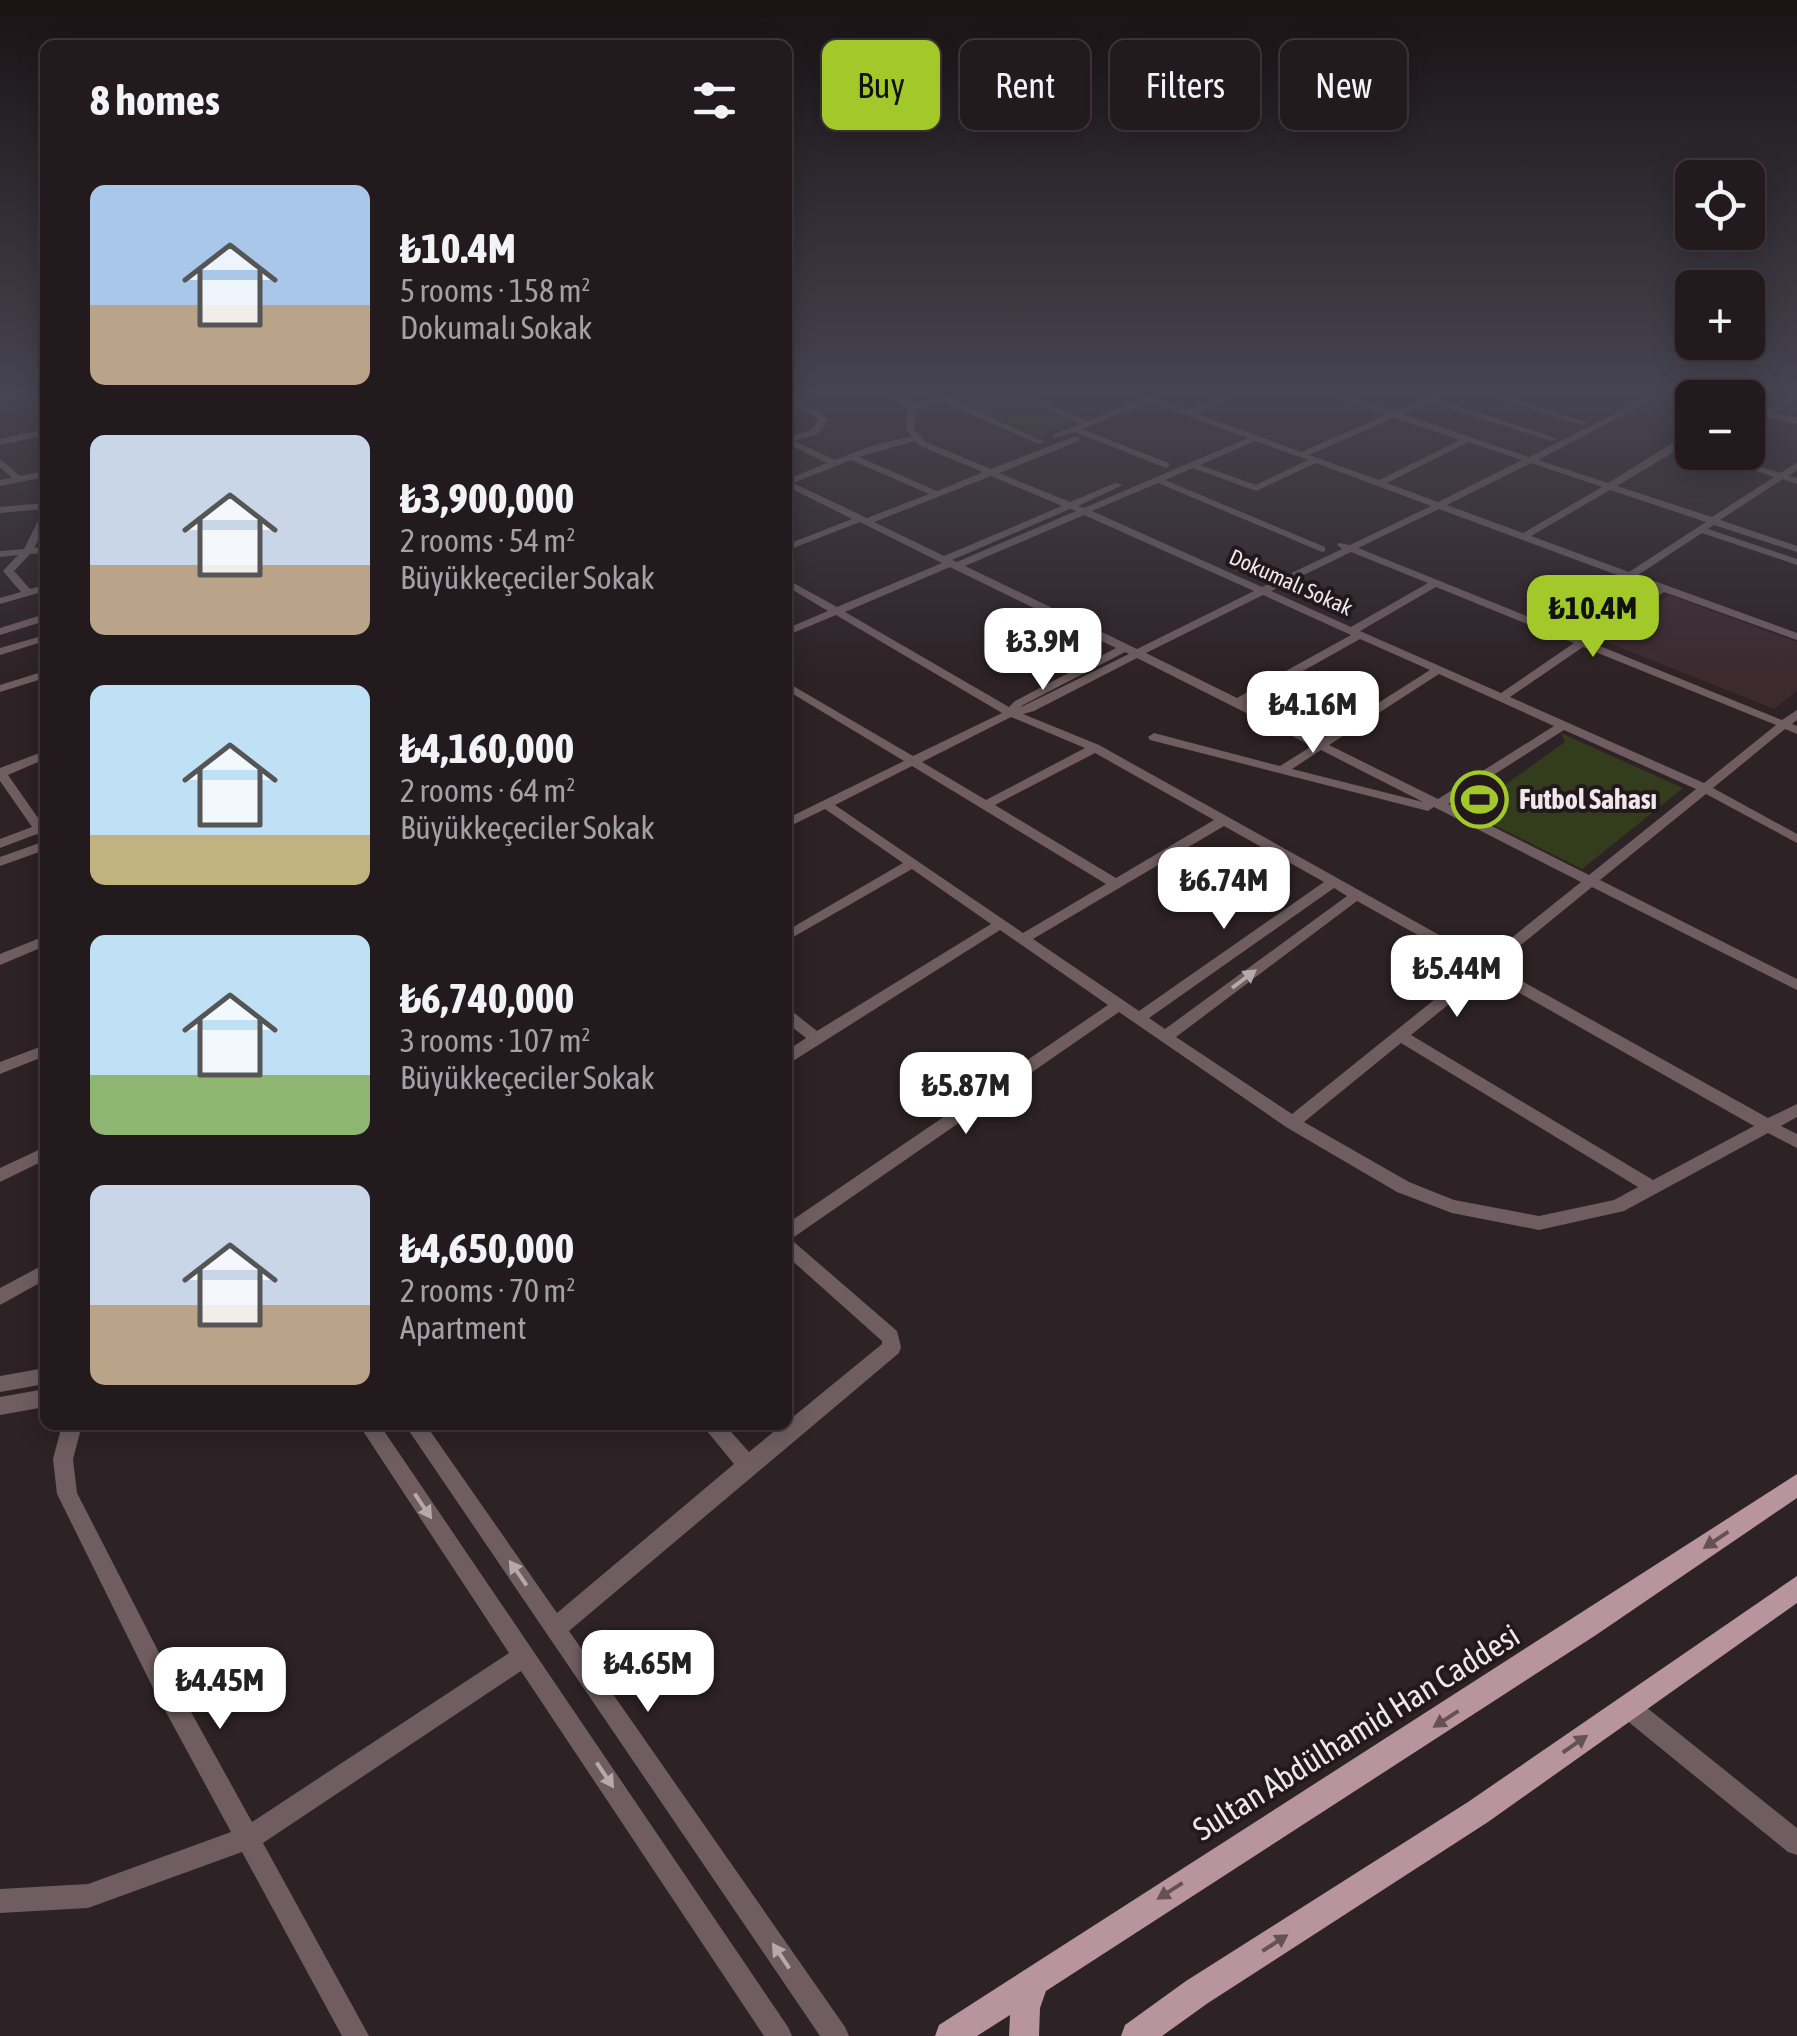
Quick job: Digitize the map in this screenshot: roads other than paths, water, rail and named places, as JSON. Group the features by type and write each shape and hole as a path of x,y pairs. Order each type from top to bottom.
{"main road":[{"name":"Sultan Abdülhamid Han Caddesi","path":"950,2036 1202,1870 1420,1736 1797,1485"},
{"path":"1136,2036 1197,1992 1478,1812 1797,1588"},
{"path":"1024,2036 1025,2008 1035,1980"}],"street":[{"path":"798,488 1797,984"},
{"path":"912,488 932,496"},
{"path":"792,546 952,488"},
{"name":"Dokumalı Sokak","path":"1029,488 1706,789 1797,839"},
{"path":"792,630 1117,488"},
{"path":"949,563 1084,512 1127,488"},
{"path":"1181,488 1322,549"},
{"path":"1390,488 1797,637"},
{"path":"792,822 1341,544 1465,488"},
{"path":"1522,537 1605,488"},
{"path":"1614,488 1797,549"},
{"path":"1629,576 1763,488"},
{"path":"0,510 40,506"},
{"path":"1700,529 1797,562"},
{"path":"1255,588 1322,549 1341,544 1790,728"},
{"path":"0,554 36,550"},
{"path":"28,593 8,572 36,550"},
{"path":"1237,703 1436,583"},
{"path":"792,588 1095,748 1797,1142"},
{"path":"1501,698 1663,588"},
{"path":"0,602 40,589"},
{"path":"0,610 40,598"},
{"path":"0,632 40,619"},
{"path":"0,652 40,640"},
{"path":"0,679 40,666"},
{"path":"1282,770 1438,670"},
{"path":"0,689 40,676"},
{"path":"792,688 1116,884"},
{"path":"1020,708 1095,748"},
{"path":"1292,1123 1706,789 1790,728 1797,714"},
{"path":"1439,804 1563,726"},
{"path":"1154,737 1460,815"},
{"path":"986,805 1095,748"},
{"path":"40,757 0,773 40,830"},
{"path":"826,804 1292,1123 1402,1187 1452,1206 1539,1223 1618,1206 1797,1110"},
{"path":"1022,939 1224,820"},
{"path":"0,844 40,834"},
{"path":"0,862 40,847"},
{"path":"792,934 912,864"},
{"path":"1139,1018 1334,882"},
{"path":"1165,1037 1357,895"},
{"path":"792,1055 1000,924"},
{"path":"0,960 40,943"},
{"path":"792,1229 1119,1004"},
{"path":"792,1019 817,1039"},
{"path":"1401,1036 1653,1188"},
{"path":"0,1068 40,1052"},
{"path":"0,1176 40,1156"},
{"path":"792,1251 890,1338 892,1347 792,1429"},
{"path":"0,1297 40,1273"},
{"path":"0,1384 40,1377"},
{"path":"0,1406 40,1399"},
{"path":"71,1430 63,1459 67,1494 162,1682 356,2036"},
{"path":"371,1430 780,2036"},
{"path":"418,1430 836,2036"},
{"path":"716,1430 748,1465"},
{"path":"556,1628 791,1430"},
{"path":"0,1901 88,1896 249,1838 525,1655"},
{"path":"1628,1706 1797,1843"}],"place":[{"name":"Futbol Sahası","path":"1480,799"}]}
